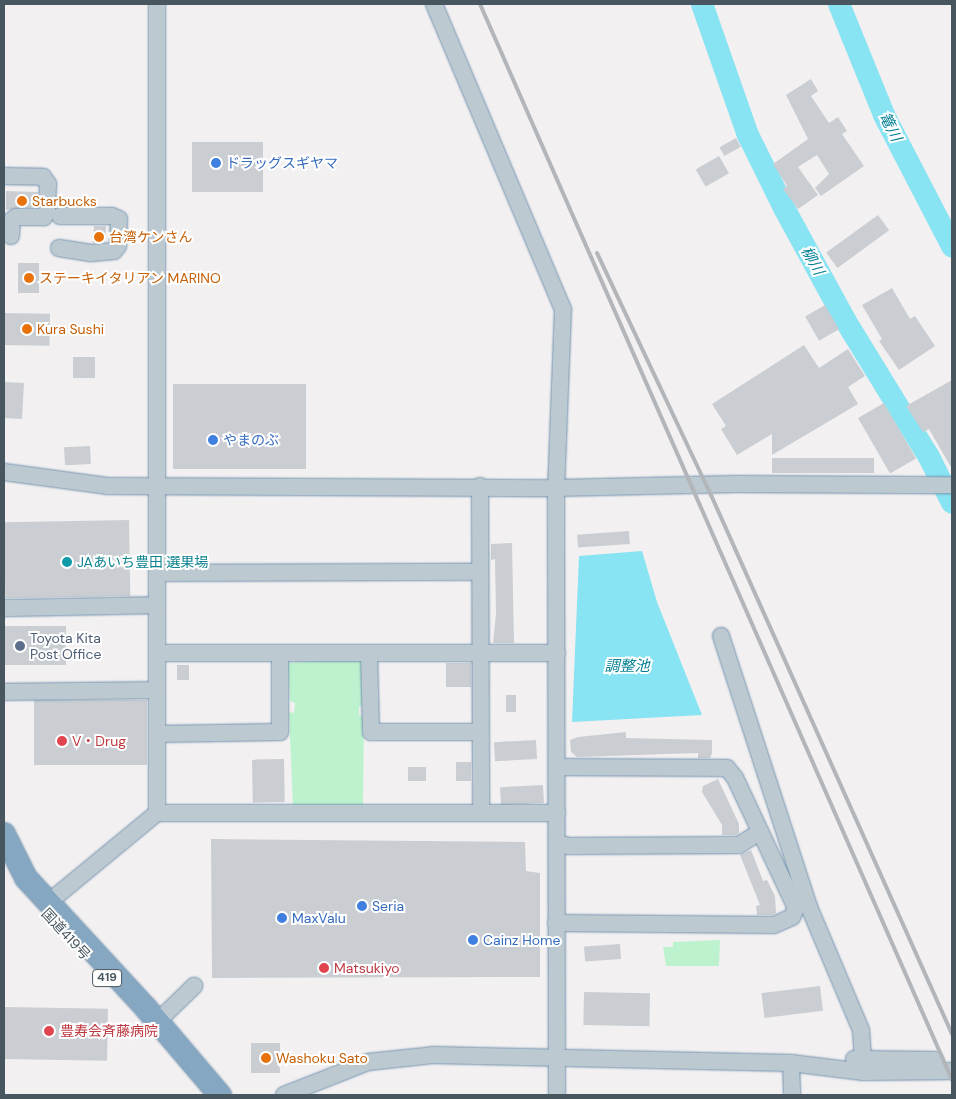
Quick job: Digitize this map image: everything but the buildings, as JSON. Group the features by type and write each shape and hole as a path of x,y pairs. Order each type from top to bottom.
{"highway":[{"name":"419","path":"4,834 26,878 157,1022 220,1095"},
{"name":"国道419号","path":"4,860 28,894 210,1095"}],"street":[{"path":"157,4 155,486 158,573 157,812"},
{"path":"434,4 563,309 562,387 556,488 556,1095"},
{"path":"4,176 43,177 48,184 47,212 44,217 16,216 12,220 11,236"},
{"path":"59,248 91,253 114,252 118,246 119,219 112,216 60,216"},
{"path":"4,472 107,486 480,486 556,488 690,484 929,484 952,486"},
{"path":"480,486 479,732 481,813"},
{"path":"158,573 480,572"},
{"path":"4,608 158,606"},
{"path":"721,636 809,908 861,1030 863,1060"},
{"path":"158,653 557,653"},
{"path":"157,734 280,732 280,654"},
{"path":"369,654 371,732 479,732"},
{"path":"4,692 158,690"},
{"path":"556,923 774,926 792,917 796,908 736,778 728,768 567,769 557,767"},
{"path":"49,902 157,812 557,813"},
{"path":"557,843 739,845 760,832"},
{"path":"157,1022 194,986"},
{"path":"284,1095 368,1062 433,1055 557,1060 791,1063 823,1065 863,1072 952,1071"},
{"path":"823,1065 846,1058 863,1060 952,1060"},
{"path":"791,1063 792,1095"}],"green space":[{"path":"359,658 365,664 364,705 359,706 359,716 364,715 363,810 293,808 289,712 294,713 295,703 290,701 288,663"},
{"path":"720,940 719,966 666,966 663,947 673,947 673,942"}],"water":[{"name":"調整池","path":"642,551 657,602 702,715 572,722 579,556"}],"waterway":[{"name":"柳川","path":"702,4 748,135 784,208 845,320 929,457 952,503"},
{"name":"篭川","path":"839,4 884,115 952,246"}],"railway":[{"path":"480,4 952,1080"},
{"path":"597,253 711,495 952,1034"}],"place":[{"name":"ドラッグスギヤマ","path":"216,163"},
{"name":"Starbucks","path":"22,201"},
{"name":"台湾ケンさん","path":"99,237"},
{"name":"ステーキイタリアン MARINO","path":"29,278"},
{"name":"Kura Sushi","path":"27,329"},
{"name":"やまのぶ","path":"213,440"},
{"name":"JAあいち豊田 選果場","path":"67,562"},
{"name":"Toyota Kita Post Office","path":"20,646"},
{"name":"V・Drug","path":"62,741"},
{"name":"Seria","path":"362,906"},
{"name":"MaxValu","path":"282,918"},
{"name":"Cainz Home","path":"473,940"},
{"name":"Matsukiyo","path":"324,968"},
{"name":"豊寿会斉藤病院","path":"49,1031"},
{"name":"Washoku Sato","path":"266,1058"}]}
